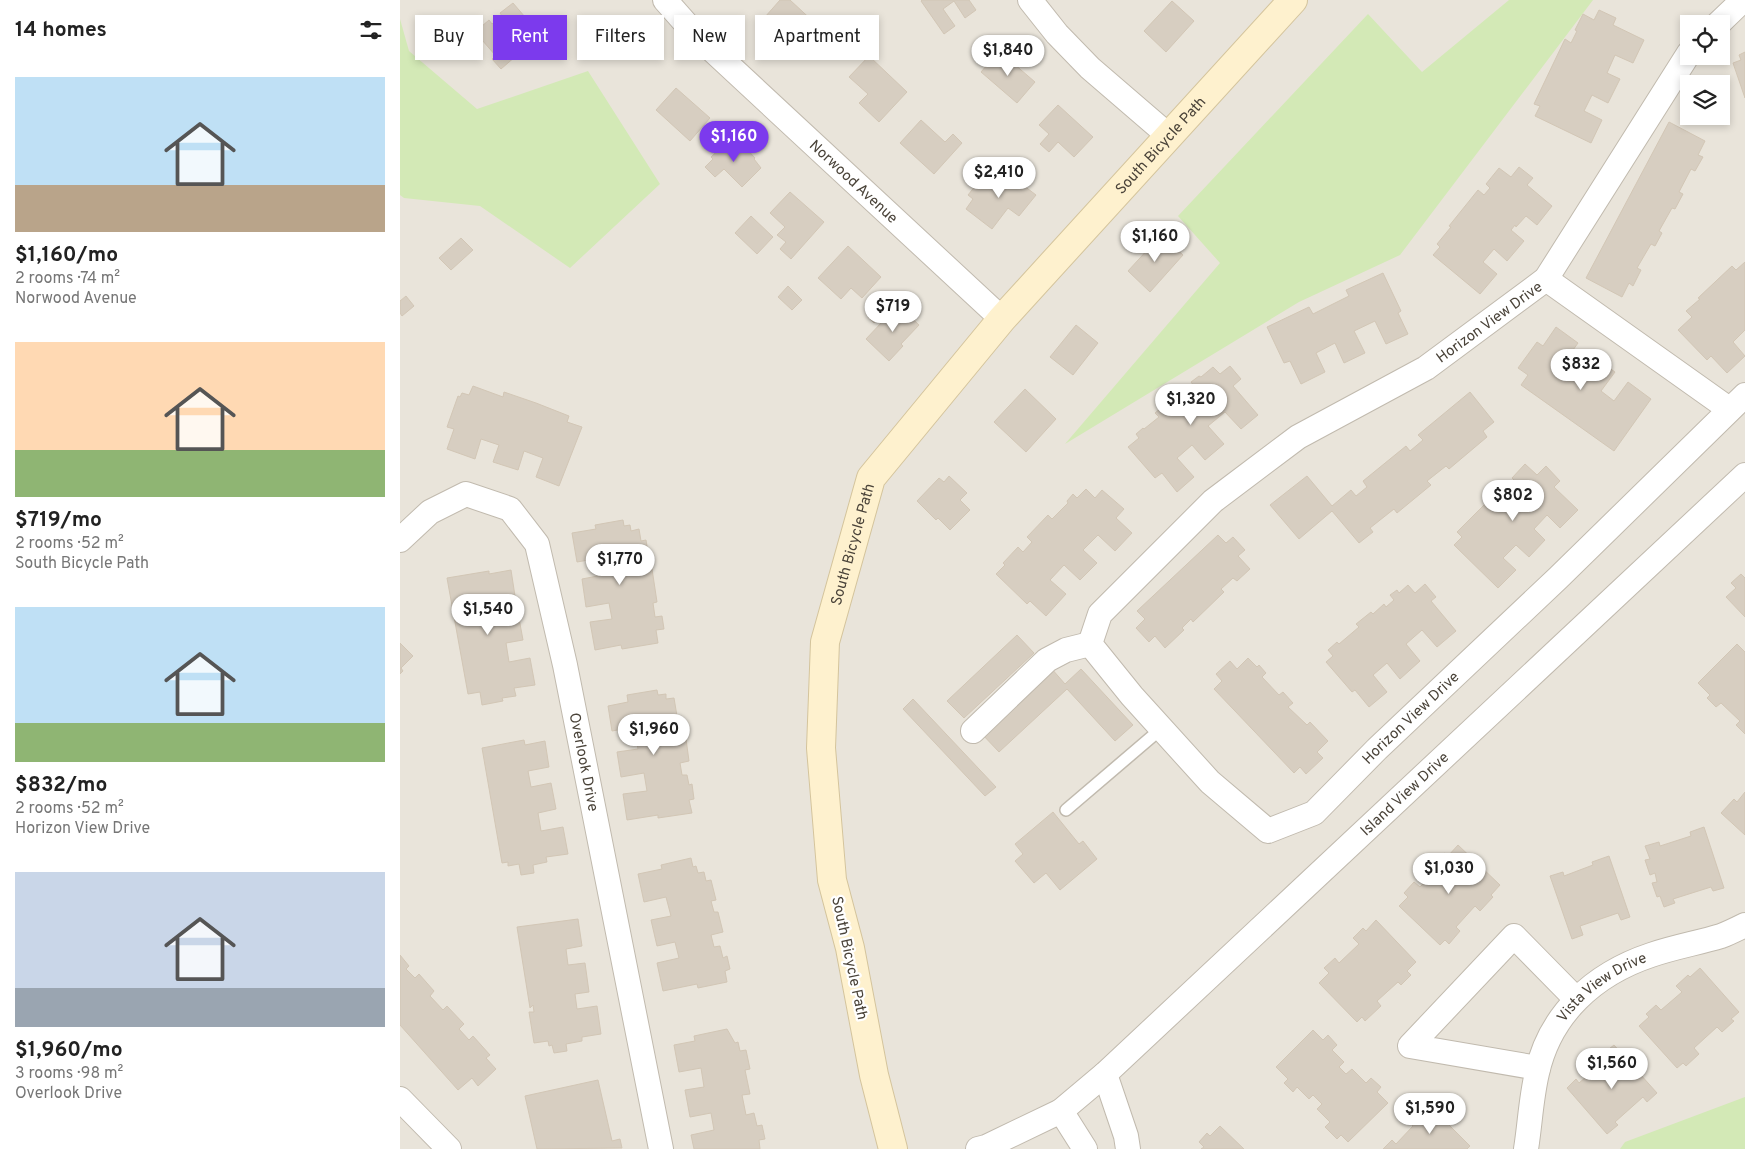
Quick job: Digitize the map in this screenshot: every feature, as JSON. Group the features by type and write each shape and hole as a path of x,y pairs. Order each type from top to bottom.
{"street":[{"name":"Norwood Avenue","path":"665,0 696,35 1002,319"},
{"path":"1030,0 1056,34 1090,68 1169,136"},
{"name":"South Bicycle Path","path":"893,1149 874,1075 850,948 832,880 821,748 825,642 871,478 1002,319 1293,0"},
{"path":"1727,15 1743,0"},
{"name":"Horizon View Drive","path":"1546,279 1737,402 1558,578 1377,749 1314,813 1268,831 1210,782 1132,696 1090,644 1100,614 1213,502 1298,437 1426,368 1546,279 1681,65"},
{"name":"Island View Drive","path":"1061,1110 1105,1074 1745,475"},
{"name":"Overlook Drive","path":"400,540 430,512 466,494 510,509 537,544 567,675 661,1149"},
{"path":"973,731 1047,660 1066,650 1090,644"},
{"name":"Vista View Drive","path":"1526,1149 1538,1068 1553,1030 1565,1011 1576,999 1604,978 1636,960 1722,936 1745,925"},
{"path":"1538,1068 1410,1046 1514,936 1576,999"},
{"path":"1105,1074 1126,1136 1128,1149"},
{"path":"400,1099 449,1149"},
{"path":"978,1149 986,1147 1061,1110 1085,1149"}],"lane":[{"path":"1066,810 1162,728"}],"shaded area":[{"path":"400,0 1745,0 1745,1149 400,1149"}],"green space":[{"path":"1509,0 1593,0 1400,255 1299,302 1065,444 1220,263 1178,216 1368,14 1422,72"},
{"path":"400,19 409,51 415,56 415,60 420,60 477,109 588,71 660,184 570,268 480,206 404,198 400,195"},
{"path":"1745,1097 1745,1149 1620,1149 1625,1142"}],"building":[{"path":"780,0 790,0 806,15 767,15"},
{"path":"922,0 969,0 976,10 965,18 954,1 943,9 955,26 944,34"},
{"path":"1172,1 1194,21 1166,52 1144,31"},
{"path":"513,3 523,15 501,15 500,13"},
{"path":"1599,10 1616,18 1613,25 1644,40 1633,63 1615,55 1607,73 1620,79 1608,103 1592,95 1584,111 1602,120 1591,143 1535,116 1540,106 1534,104 1565,39 1571,43 1583,14 1594,20"},
{"path":"489,20 492,24 493,53 483,41 483,25"},
{"path":"999,51 1035,82 1017,103 981,72"},
{"path":"1745,52 1745,98 1733,63 1741,60 1739,55"},
{"path":"493,60 511,60 501,69"},
{"path":"865,60 873,60 907,92 879,122 859,103 868,94 849,77"},
{"path":"676,88 710,118 690,141 656,110"},
{"path":"1058,105 1093,137 1074,157 1058,142 1049,152 1040,144 1049,134 1039,125"},
{"path":"921,120 945,142 953,134 962,143 934,174 900,143"},
{"path":"1669,122 1705,141 1698,155 1703,157 1695,171 1691,169 1679,192 1683,194 1675,209 1672,208 1659,231 1662,233 1655,246 1651,244 1637,268 1641,270 1633,286 1629,283 1622,297 1586,278"},
{"path":"731,138 739,147 742,144 755,158 761,168 742,187 724,169 715,177 705,167 713,159 711,157"},
{"path":"1519,167 1533,178 1527,185 1552,206 1537,225 1526,216 1516,227 1515,225 1511,230 1524,241 1507,261 1494,249 1483,262 1497,274 1480,294 1433,255 1440,247 1437,244 1451,227 1449,226 1478,190 1484,195 1490,188 1486,184 1499,168 1511,177"},
{"path":"1002,169 1036,195 1019,216 1008,208 992,229 966,209 973,199 968,195 980,180 989,187"},
{"path":"790,192 824,222 791,259 780,249 786,242 777,235 785,227 770,213"},
{"path":"751,216 773,237 757,254 735,233"},
{"path":"1161,235 1183,255 1150,292 1128,271"},
{"path":"461,238 473,250 451,270 439,258"},
{"path":"848,246 881,277 862,298 851,288 841,299 818,278"},
{"path":"1745,262 1745,330 1733,342 1745,356 1727,373 1711,356 1707,360 1678,330 1692,317 1686,311 1700,299 1698,298 1732,266 1736,270"},
{"path":"1383,273 1401,311 1398,313 1408,334 1386,344 1375,321 1354,331 1365,353 1344,363 1335,343 1316,353 1325,372 1301,384 1290,361 1284,363 1267,327 1309,307 1313,314 1349,296 1346,290"},
{"path":"788,286 802,300 792,310 778,297"},
{"path":"406,296 414,306 402,316 400,313 400,301"},
{"path":"881,302 887,307 874,323 868,317"},
{"path":"898,305 919,325 901,344 903,346 889,361 866,339"},
{"path":"1076,325 1098,343 1073,375 1050,357"},
{"path":"1556,327 1578,343 1563,364 1579,375 1592,356 1615,372 1601,391 1614,401 1628,382 1651,399 1614,451 1521,385 1528,375 1518,368 1537,342 1543,346"},
{"path":"1230,366 1241,379 1233,386 1258,415 1241,429 1225,412 1208,426 1224,444 1205,460 1192,445 1177,458 1194,477 1177,492 1162,473 1155,478 1128,447 1139,438 1136,434 1159,417 1155,413 1174,397 1177,400 1194,386 1191,382 1199,376 1201,377 1213,367 1220,374"},
{"path":"473,386 503,397 504,392 536,403 569,416 567,422 582,427 559,486 536,477 543,458 524,451 518,470 493,462 499,445 481,439 475,459 447,449 454,429 447,427 458,396 460,397 462,393 469,395"},
{"path":"1025,389 1056,419 1026,452 994,422"},
{"path":"1470,392 1494,422 1483,431 1487,437 1449,469 1446,466 1427,481 1431,485 1397,513 1394,509 1370,528 1373,532 1359,543 1332,511 1299,539 1270,505 1307,476 1332,506 1351,490 1356,496 1367,487 1363,481 1406,446 1410,451 1423,440 1418,435"},
{"path":"1525,464 1537,475 1546,466 1560,481 1554,487 1578,510 1560,528 1547,515 1534,529 1545,540 1529,557 1516,545 1503,558 1516,570 1498,588 1454,545 1462,537 1457,532 1501,488 1504,491 1514,480 1512,478"},
{"path":"949,476 967,493 960,500 970,510 950,530 938,518 936,520 917,501 939,478 944,482"},
{"path":"1086,489 1095,498 1102,490 1124,509 1116,518 1132,533 1115,551 1098,535 1083,550 1097,563 1080,580 1064,565 1050,580 1066,594 1046,616 1030,601 1027,604 996,574 1005,565 1003,563 1018,547 1023,552 1032,542 1027,537 1048,515 1052,519 1068,503 1067,501 1073,494 1077,498"},
{"path":"623,520 624,526 630,525 631,531 639,529 641,541 646,540 649,558 645,558 647,570 652,569 657,602 653,603 655,617 662,616 664,629 656,630 658,643 622,649 621,645 595,650 590,622 612,619 609,603 586,607 582,579 603,575 600,558 577,562 572,533 596,529 595,525"},
{"path":"1218,535 1226,543 1233,537 1245,550 1238,556 1250,569 1237,581 1233,578 1221,589 1224,592 1193,622 1191,619 1182,628 1184,630 1165,648 1155,636 1149,642 1136,628 1145,619 1137,611"},
{"path":"511,570 515,596 495,599 498,616 518,613 523,640 506,643 509,662 530,658 535,685 514,688 516,696 502,698 503,701 482,705 480,692 468,694 447,578 489,571 489,574"},
{"path":"1741,574 1745,578 1745,617 1726,597 1736,588 1731,583"},
{"path":"1425,584 1436,597 1431,601 1456,631 1437,647 1422,630 1406,644 1420,661 1400,679 1387,663 1373,675 1387,692 1369,707 1355,690 1352,692 1326,662 1333,656 1328,650 1337,642 1339,644 1359,627 1356,624 1371,612 1373,614 1384,604 1386,607 1394,600 1390,595 1397,590 1399,593 1408,585 1415,593"},
{"path":"1017,635 1034,653 964,718 947,701"},
{"path":"400,643 413,656 401,668 403,671 400,674"},
{"path":"1737,644 1745,652 1745,734 1736,725 1740,721 1721,703 1716,707 1707,698 1710,695 1698,683"},
{"path":"1248,658 1257,667 1259,665 1266,673 1262,677 1279,695 1283,692 1293,703 1288,707 1307,725 1310,722 1328,741 1317,752 1323,758 1306,774 1300,767 1294,773 1214,689 1222,681 1216,674 1230,661 1237,669"},
{"path":"1051,668 1065,684 1081,669 1133,725 1115,741 1067,689 999,752 981,733"},
{"path":"657,690 658,695 666,694 666,699 674,698 681,740 686,739 689,761 680,763 682,775 687,775 689,785 692,784 694,799 689,800 692,813 658,818 658,815 627,820 623,794 647,791 644,773 621,777 617,752 638,749 634,727 612,731 608,706 628,702 627,695"},
{"path":"913,699 996,787 985,796 903,709"},
{"path":"524,740 525,745 545,741 549,767 528,771 531,787 551,783 556,809 538,813 541,831 563,827 568,854 546,857 547,862 533,865 534,873 521,875 519,864 508,866 508,862 502,863 482,748"},
{"path":"1745,792 1745,835 1721,813 1734,799 1737,802"},
{"path":"1053,812 1079,844 1083,841 1097,859 1060,890 1046,873 1034,883 1015,861 1023,854 1015,844"},
{"path":"1704,827 1724,888 1713,891 1711,887 1673,899 1675,903 1664,907 1660,896 1657,897 1652,883 1657,882 1655,873 1650,875 1645,860 1650,859 1645,846 1659,842 1660,846 1691,836 1690,832"},
{"path":"1458,845 1500,885 1491,895 1493,897 1480,911 1475,906 1456,927 1460,931 1449,944 1445,940 1440,945 1399,906 1408,897 1404,893 1414,882 1420,887 1438,868 1433,864 1444,853 1448,856"},
{"path":"1609,856 1630,917 1621,920 1618,913 1580,926 1583,935 1572,939 1550,876 1563,872 1564,876 1593,865 1592,862"},
{"path":"691,858 693,867 696,866 698,873 704,872 706,881 711,880 716,900 711,901 714,912 718,912 723,932 711,935 714,947 720,946 723,958 727,956 730,969 725,971 727,982 698,988 697,984 663,991 657,963 679,958 675,942 657,946 651,920 671,916 666,897 644,902 638,874 662,869 661,865"},
{"path":"578,919 582,946 566,949 568,965 585,963 589,992 575,994 577,1009 597,1006 601,1034 582,1037 582,1041 566,1044 567,1051 554,1053 552,1045 549,1046 548,1041 534,1043 529,1012 534,1012 533,1005 530,1008 517,927"},
{"path":"1376,920 1416,962 1407,971 1411,975 1401,985 1398,982 1377,1001 1381,1006 1365,1021 1362,1017 1357,1022 1319,983 1329,973 1324,968 1335,958 1339,963 1359,944 1353,938 1363,928 1366,931"},
{"path":"400,955 409,966 406,969 415,978 419,974 434,991 430,996 443,1010 447,1006 464,1024 459,1029 469,1040 473,1036 490,1055 486,1058 496,1069 478,1086 472,1078 458,1090 400,1025"},
{"path":"1700,968 1739,1012 1731,1019 1734,1021 1722,1032 1717,1027 1694,1048 1699,1054 1686,1066 1683,1063 1677,1068 1639,1026 1649,1017 1646,1014 1656,1005 1661,1010 1682,992 1676,986 1688,975 1690,977"},
{"path":"727,1029 735,1043 738,1042 740,1051 746,1050 750,1069 745,1070 750,1094 742,1095 746,1115 754,1113 757,1126 762,1125 765,1139 759,1140 760,1149 694,1149 691,1135 714,1130 711,1113 690,1117 685,1090 704,1087 701,1068 679,1072 674,1045 695,1041 694,1036"},
{"path":"1313,1030 1323,1040 1328,1035 1337,1045 1332,1050 1344,1062 1339,1067 1346,1074 1352,1069 1366,1083 1371,1078 1381,1087 1377,1092 1388,1103 1348,1142 1341,1135 1337,1139 1325,1127 1330,1122 1317,1109 1322,1104 1313,1095 1309,1099 1297,1087 1293,1092 1284,1083 1288,1079 1276,1067"},
{"path":"1614,1045 1657,1093 1647,1102 1643,1097 1615,1122 1618,1125 1607,1134 1567,1088 1576,1079 1579,1083 1608,1058 1604,1053"},
{"path":"598,1080 612,1141 620,1139 622,1148 537,1149 525,1096"},
{"path":"1431,1107 1470,1146 1467,1149 1383,1149 1392,1140 1396,1144 1413,1126 1410,1123 1419,1113 1422,1116"},
{"path":"1220,1126 1244,1149 1201,1149 1204,1147 1199,1142 1207,1133 1210,1136"}]}
